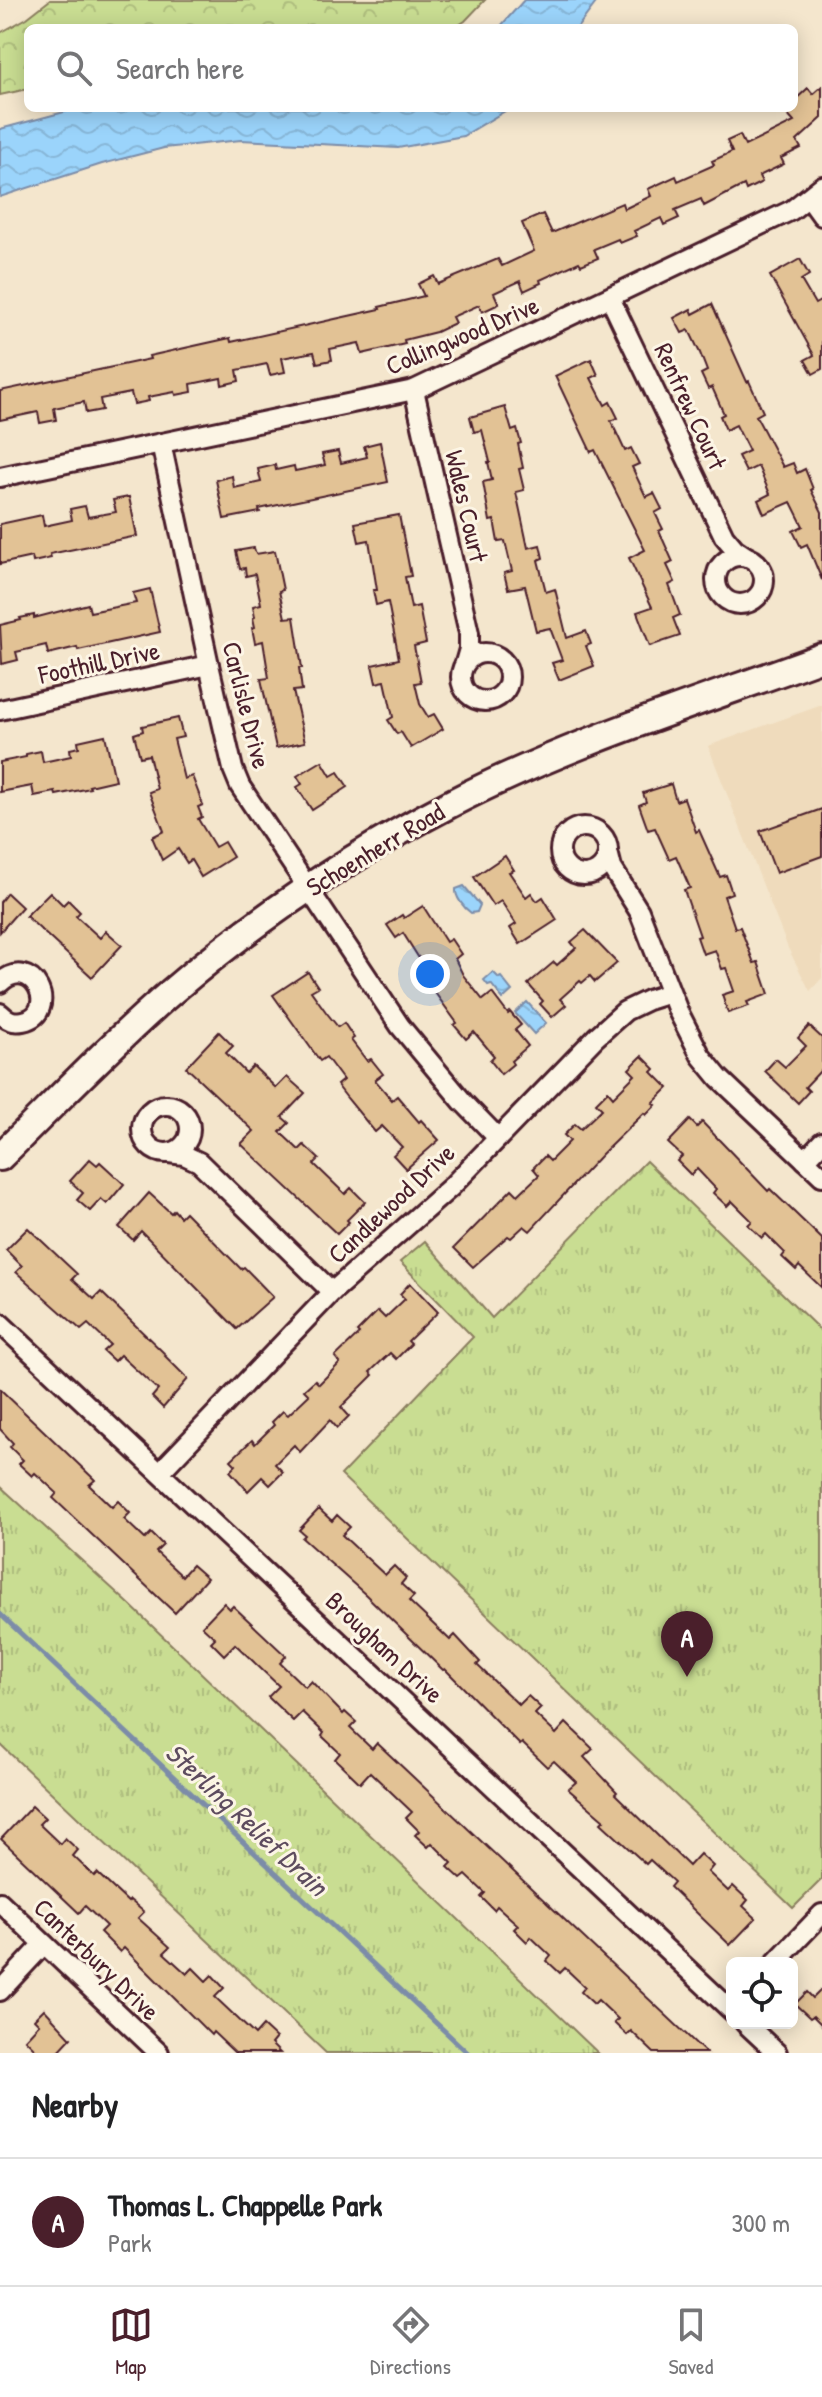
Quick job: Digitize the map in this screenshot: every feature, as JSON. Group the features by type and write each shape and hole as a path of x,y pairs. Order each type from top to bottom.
{"main road":[{"name":"Schoenherr Road","path":"0,1157 169,994 246,932 401,831 512,775 576,747 822,657"}],"street":[{"path":"816,192 822,216"},
{"name":"Collingwood Drive","path":"0,477 414,390 763,225 792,210 816,192"},
{"name":"Renfrew Court","path":"610,298 724,536 735,549 760,567 764,582 762,590 750,602 734,603 722,595 716,581 724,553 724,536"},
{"name":"Wales Court","path":"414,390 469,633 469,649 461,678 466,692 479,700 495,698 509,679 505,663 479,645 469,633"},
{"name":"Carlisle Drive","path":"161,443 209,665 233,769 240,786 400,1026 463,1102 498,1138"},
{"path":"720,566 732,558 747,557"},
{"path":"465,663 477,654 492,654"},
{"name":"Foothill Drive","path":"0,710 209,665"},
{"path":"620,881 608,874 597,872 582,875 568,869 561,856 562,841 573,829 590,828 603,837 612,868 639,911 670,993 701,1056 719,1078 822,1176"},
{"path":"597,872 607,860 608,852"},
{"path":"0,1013 11,1021 26,1021 38,1011 41,1003 39,988 28,976 12,975 1,980"},
{"name":"Candlewood Drive","path":"160,1472 332,1292 451,1187 596,1037 625,1011 670,993"},
{"path":"199,1162 192,1147 187,1118 176,1108 161,1106 147,1114 142,1129 147,1145 161,1153 184,1155 199,1162 332,1292"},
{"path":"169,1153 183,1146 189,1133"},
{"path":"805,1160 822,1142"},
{"name":"Brougham Drive","path":"0,1323 726,2004"},
{"name":"Canterbury Drive","path":"0,1902 159,2053"},
{"path":"781,1957 822,1914"},
{"path":"0,1991 44,1944"},
{"path":"751,2029 777,2053"}],"shaded area":[{"path":"822,705 822,978 810,991 788,948 708,746"}],"green space":[{"path":"50,0 485,0 460,24 24,24 24,90 0,95 0,33"},
{"path":"646,1161 822,1332 822,1879 793,1908 341,1475 473,1337 400,1262 425,1241 492,1318"},
{"path":"0,1486 127,1602 598,2053 326,2053 0,1744"}],"water":[{"path":"524,0 598,0 580,24 503,24"},
{"path":"64,112 503,112 463,136 398,148 241,140 164,148 102,164 0,197 0,129"},
{"path":"464,886 480,905 477,912 471,913 458,899 456,889"},
{"path":"493,972 512,991 503,999 484,980"},
{"path":"527,1002 546,1023 534,1034 515,1013"}],"building":[{"path":"822,86 822,118 797,141 801,148 781,158 784,164 759,176 762,182 746,190 744,185 704,206 701,199 675,210 679,218 664,225 661,218 634,231 637,236 620,243 618,239 594,249 598,258 581,265 579,262 524,291 520,281 494,293 499,304 482,312 479,305 452,317 455,323 436,332 404,340 405,344 362,354 359,343 330,349 332,360 317,363 314,352 282,358 285,372 270,375 267,364 237,370 239,381 222,385 221,378 191,384 192,392 148,397 149,401 134,404 131,393 100,399 102,410 86,413 84,402 54,408 56,420 40,423 38,412 0,420 0,391 150,359 149,356 230,338 231,342 380,309 424,296 418,284 434,276 438,284 498,259 502,266 534,251 522,223 543,214 552,233 622,203 624,209 651,196 648,189 676,176 678,181 714,165 712,161 732,152 727,141 740,135 745,146 794,122 785,112 798,112 798,97 808,88 813,94"},
{"path":"800,259 809,275 801,280 815,304 822,300 822,369 813,374 805,360 814,355 770,276"},
{"path":"712,304 763,412 756,416 783,467 793,463 797,473 805,469 813,489 822,512 822,580 807,544 801,547 793,531 803,526 791,502 764,514 758,500 770,494 758,466 746,472 738,456 749,451 736,425 726,430 720,416 724,414 712,387 708,389 701,374 707,371 700,353 689,330 682,333 674,318 691,309 693,314"},
{"path":"591,359 598,375 591,378 605,405 610,402 618,418 611,421 625,451 631,448 639,464 632,467 646,497 654,493 662,509 655,513 663,529 659,531 673,562 667,565 675,582 669,585 680,615 673,618 680,636 650,646 637,612 652,607 629,558 645,550 595,450 591,452 555,376"},
{"path":"505,407 512,431 517,429 521,443 518,444 523,468 519,469 524,490 516,492 528,548 540,545 543,558 538,560 546,592 555,589 567,638 586,631 591,644 586,646 594,666 559,680 552,663 562,660 550,628 536,631 525,586 508,589 504,573 512,571 505,541 498,542 494,520 490,521 483,482 492,480 490,462 482,430 474,432 470,417"},
{"path":"380,442 388,482 224,519 216,480 232,476 234,488 261,482 258,469 275,465 276,470 294,466 295,471 325,465 322,454 338,451 341,463 367,457 364,446"},
{"path":"129,497 137,536 50,554 51,558 33,562 32,557 0,564 0,524 42,515 44,526 72,520 70,509 85,506 88,517 116,512 113,500"},
{"path":"399,515 411,576 405,577 411,608 419,606 426,643 414,646 421,682 415,683 420,704 428,717 434,714 443,729 411,748 401,732 397,734 388,720 393,717 385,681 376,683 372,665 399,659 388,602 376,605 373,590 377,590 369,540 359,542 355,523"},
{"path":"254,548 256,554 275,551 285,618 294,617 302,668 299,668 302,690 293,691 305,742 276,748 261,679 269,678 263,641 255,643 252,628 255,627 253,606 261,604 255,574 246,576 245,568 240,569 236,551"},
{"path":"150,589 160,632 48,654 46,645 16,652 18,660 2,664 0,625 88,604 90,612 136,603 133,593"},
{"path":"178,718 183,737 174,739 184,779 192,776 203,805 198,807 202,817 198,819 215,847 224,842 233,857 201,877 191,860 187,863 178,849 162,860 152,837 164,831 149,792 157,789 149,755 140,757 134,734 143,731 142,726"},
{"path":"105,735 115,780 56,795 55,792 34,796 32,786 0,792 0,762 41,751 43,762 71,756 70,749 79,747 78,741"},
{"path":"322,761 331,776 338,772 348,787 312,810 297,787 302,784 297,776"},
{"path":"671,784 676,801 684,798 696,832 699,830 720,877 726,875 732,893 724,896 735,928 740,927 754,963 758,962 769,994 747,1002 749,1006 728,1013 722,995 734,991 726,968 722,969 715,950 703,954 684,890 690,888 676,856 669,859 655,828 648,830 639,805 646,802 643,793"},
{"path":"822,809 822,856 776,873 760,831"},
{"path":"505,856 514,870 509,872 526,897 531,893 537,901 543,897 557,920 520,944 510,928 516,924 501,901 493,906 474,877"},
{"path":"50,892 63,905 68,900 80,912 76,916 100,938 106,931 122,945 92,977 26,916"},
{"path":"7,893 22,907 0,932 0,902"},
{"path":"423,906 446,942 451,939 461,954 455,959 463,975 483,1000 492,993 521,1025 515,1030 528,1046 501,1074 490,1060 494,1056 474,1032 466,1039 454,1025 457,1023 414,964 420,960 403,933 396,938 387,925"},
{"path":"585,930 617,963 595,982 590,976 582,983 580,981 560,999 566,1005 552,1017 528,984 576,948 571,942"},
{"path":"308,972 318,987 311,991 326,1012 338,1027 344,1023 354,1038 351,1040 367,1061 371,1059 383,1074 375,1080 392,1100 397,1096 439,1140 406,1169 393,1155 402,1147 382,1126 375,1132 337,1085 343,1080 326,1057 320,1061 273,995"},
{"path":"809,1026 822,1038 822,1069 805,1087 809,1091 798,1103 765,1071 776,1059 785,1067 806,1046 798,1038"},
{"path":"219,1032 233,1046 226,1053 246,1073 253,1066 276,1088 287,1077 305,1093 282,1117 289,1123 280,1132 299,1150 304,1145 319,1159 314,1164 345,1194 351,1188 365,1202 337,1234 241,1144 254,1131 186,1067"},
{"path":"642,1056 668,1088 653,1103 656,1105 602,1154 530,1231 524,1226 511,1238 508,1236 473,1267 454,1248 512,1189 518,1195 539,1175 533,1168 545,1156 550,1161 570,1141 564,1135 575,1124 581,1129 602,1109 596,1103 608,1091 613,1097 635,1075 629,1069"},
{"path":"690,1120 697,1127 702,1122 768,1191 770,1189 822,1239 822,1288 799,1266 796,1270 782,1257 785,1253 766,1234 762,1238 748,1225 752,1221 732,1201 727,1206 713,1193 716,1189 697,1169 691,1175 677,1161 682,1156 668,1143"},
{"path":"90,1159 97,1165 100,1162 124,1184 107,1204 101,1199 90,1211 77,1200 83,1193 70,1181"},
{"path":"149,1193 171,1213 174,1210 180,1217 185,1212 273,1297 237,1329 141,1231 133,1240 119,1227"},
{"path":"28,1228 77,1274 72,1279 94,1299 101,1292 188,1379 163,1408 152,1397 158,1390 120,1355 114,1361 103,1351 110,1345 88,1324 81,1330 16,1272 22,1266 6,1250"},
{"path":"410,1283 438,1312 408,1341 411,1344 396,1359 390,1353 370,1372 373,1375 341,1407 349,1416 337,1428 330,1420 300,1452 294,1445 275,1464 283,1472 270,1485 262,1477 248,1491 230,1471 236,1465 231,1460 252,1440 255,1444 283,1411 288,1415 309,1395 304,1390 315,1380 319,1384 340,1363 335,1357 378,1311 385,1318 405,1299 400,1294"},
{"path":"0,1389 95,1480 89,1485 112,1507 118,1501 130,1513 124,1519 145,1539 151,1533 163,1545 156,1552 182,1576 192,1565 207,1578 175,1613 53,1498 57,1493 35,1473 32,1476 19,1464 23,1460 10,1447 13,1443 0,1429"},
{"path":"319,1509 332,1521 337,1515 350,1527 342,1535 385,1575 394,1566 406,1578 401,1584 414,1596 409,1601 450,1640 455,1635 480,1662 477,1665 519,1705 528,1696 541,1708 535,1714 556,1734 566,1723 593,1749 584,1757 617,1792 615,1794 689,1866 700,1854 713,1866 708,1872 728,1891 733,1886 748,1900 743,1906 756,1918 730,1945 670,1887 674,1882 650,1860 646,1864 601,1823 604,1820 568,1789 576,1782 554,1761 547,1767 522,1743 520,1745 445,1669 302,1538 305,1535 299,1530"},
{"path":"224,1603 230,1609 233,1606 286,1656 280,1663 305,1687 311,1681 343,1714 345,1712 356,1722 350,1728 372,1749 377,1743 706,2053 654,2053 631,2031 627,2035 614,2023 618,2019 598,2000 594,2004 581,1992 585,1987 565,1968 560,1973 547,1961 551,1956 531,1937 527,1942 514,1929 518,1925 497,1906 494,1910 481,1897 485,1893 466,1875 461,1879 448,1867 452,1863 432,1843 428,1847 415,1835 419,1831 406,1818 412,1812 370,1772 360,1783 335,1759 340,1753 302,1712 293,1721 268,1697 279,1686 235,1644 224,1655 211,1642 215,1638 202,1626"},
{"path":"32,1806 45,1818 39,1824 60,1844 65,1838 78,1850 73,1856 94,1876 97,1873 128,1902 130,1900 144,1912 138,1918 170,1947 164,1953 187,1974 193,1968 206,1981 212,1975 224,1988 215,1997 255,2035 263,2026 276,2038 271,2044 280,2053 235,2053 213,2032 211,2035 124,1948 120,1952 100,1932 106,1926 85,1906 79,1913 1,1839"},
{"path":"822,1989 822,2025 798,2007 798,2001 807,1992 813,1998"},
{"path":"44,2009 71,2038 57,2053 39,2053 25,2039 39,2024 34,2019"}],"waterway":[{"name":"Sterling Relief Drain","path":"0,1614 468,2053"}],"place":[{"name":"Thomas L. Chappelle Park","path":"687,1677"}]}
